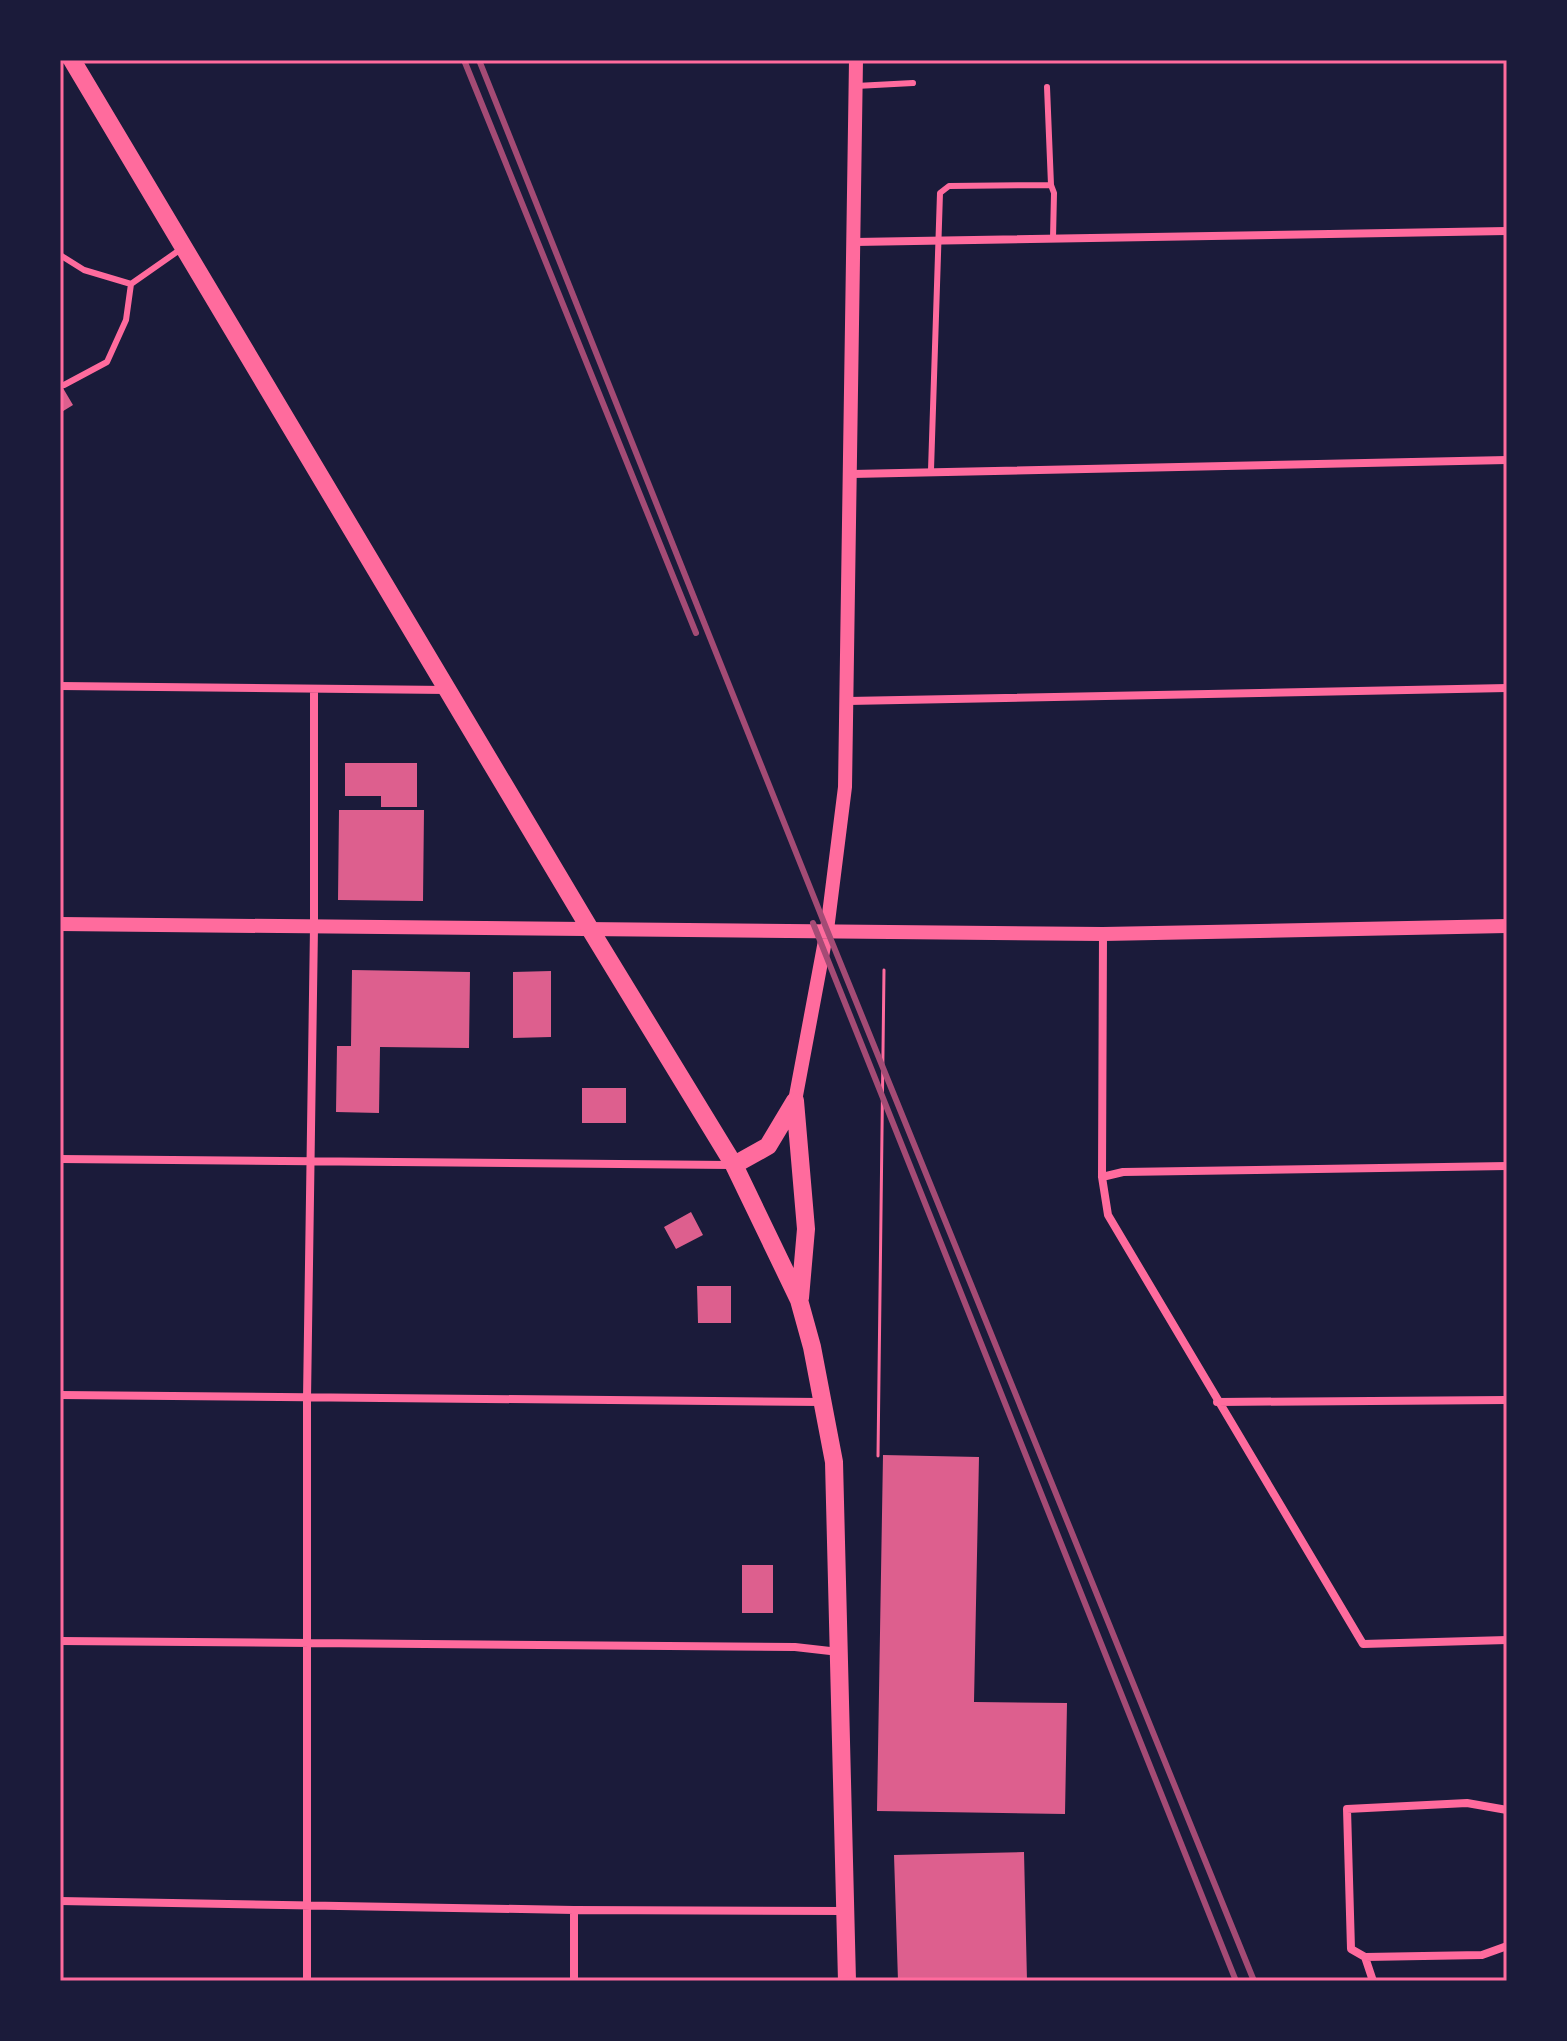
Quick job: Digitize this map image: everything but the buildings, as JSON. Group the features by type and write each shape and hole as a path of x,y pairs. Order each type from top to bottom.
{"main road":[{"path":"72,60 734,1165 799,1300 812,1347 834,1462 847,1981"},
{"path":"734,1165 768,1146 795,1101"},
{"path":"795,1101 806,1229 799,1300"}],"street":[{"path":"795,1101 827,930 843,818 852,474 856,60"},
{"path":"855,242 1507,231"},
{"path":"852,474 1507,460"},
{"path":"60,686 449,690"},
{"path":"848,701 1507,688"},
{"path":"307,1981 307,1399 314,689"},
{"path":"60,924 1103,934 1507,926"},
{"path":"1103,934 1102,1177 1108,1215 1363,1644 1507,1640"},
{"path":"60,1159 734,1165"},
{"path":"1102,1177 1123,1172 1507,1166"},
{"path":"60,1395 821,1402"},
{"path":"1217,1402 1507,1400"},
{"path":"60,1641 795,1647 840,1652"},
{"path":"1507,1810 1467,1803 1347,1809 1351,1949 1365,1957 1482,1955 1507,1946"},
{"path":"60,1901 574,1910 846,1911"},
{"path":"574,1910 574,1981"},
{"path":"1365,1957 1373,1981"}],"lane":[{"path":"856,86 913,83"},
{"path":"1047,87 1051,185 1054,193 1053,238"},
{"path":"931,470 937,240 942,189 949,186 1051,185"},
{"path":"64,385 107,362 126,320 131,284 184,247"},
{"path":"60,255 84,270 131,284"}],"path":[{"path":"878,1456 884,970"}],"railway":[{"path":"464,60 696,633"},
{"path":"479,60 827,930 1254,1981"},
{"path":"813,923 1236,1981"}]}
